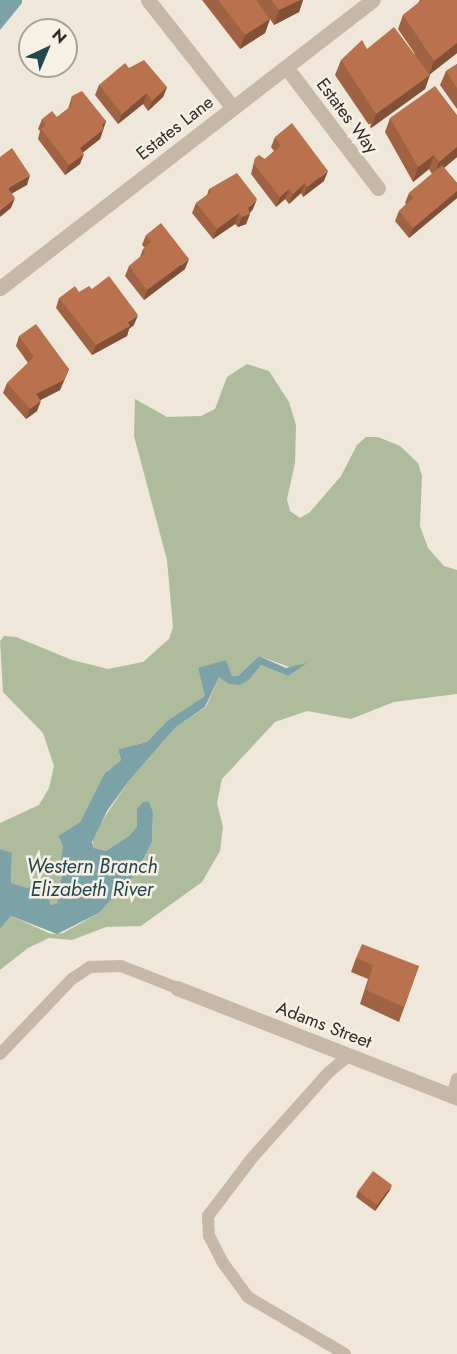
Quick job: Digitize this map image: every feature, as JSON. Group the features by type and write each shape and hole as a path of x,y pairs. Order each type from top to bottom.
{"street":[{"path":"148,0 233,108"},
{"name":"Estates Lane","path":"0,288 373,0"},
{"name":"Estates Way","path":"286,67 378,188"},
{"name":"Adams Street","path":"177,988 455,1097"}],"lane":[{"path":"0,1054 72,978 90,967 121,966 177,988"},
{"path":"345,1354 248,1297 223,1263 209,1236 208,1216 252,1158 329,1072 349,1055"},
{"path":"455,1097 457,1079"}],"green space":[{"path":"247,364 269,371 289,402 296,425 295,463 287,499 290,511 300,518 310,512 341,476 357,445 366,437 378,437 400,446 418,463 422,476 420,526 428,548 444,566 457,570 457,694 394,702 351,719 307,711 275,722 222,779 217,803 223,827 220,851 202,882 141,926 106,927 72,940 49,938 28,948 0,970 0,929 11,916 51,934 63,933 99,913 137,872 152,842 153,813 137,809 137,826 130,835 106,851 94,848 92,836 128,782 175,728 206,707 219,677 250,679 261,665 288,676 292,668 259,656 238,676 232,676 230,671 198,668 206,696 167,721 147,742 118,749 121,760 104,774 80,822 58,836 63,846 59,869 62,875 57,903 51,905 46,888 36,883 28,888 11,883 12,854 0,849 0,823 39,805 49,788 54,766 43,733 3,692 0,641 4,636 16,637 72,660 108,669 143,662 169,639 173,627 167,560 134,436 135,399 167,417 201,416 215,409 227,377"}],"water":[{"path":"0,0 22,0 22,3 0,30"},
{"name":"Western Branch Elizabeth River","path":"259,656 286,668 307,663 288,676 261,665 250,679 240,685 229,684 219,677 205,707 175,728 128,782 107,811 92,842 94,848 106,851 130,835 137,826 137,809 143,802 149,802 153,813 152,842 137,872 99,913 57,934 11,916 0,929 0,849 12,853 11,883 28,888 36,882 46,888 51,905 57,903 62,875 59,869 63,846 58,836 80,822 104,774 121,760 118,749 147,742 167,721 205,696 198,668 226,660 232,676 238,676"}],"building":[{"path":"218,0 256,0 270,19 245,35"},
{"path":"271,0 300,0 279,10"},
{"path":"423,0 457,0 457,43 434,61 403,15"},
{"path":"394,27 430,75 376,114 341,60 362,40 367,49"},
{"path":"144,60 167,87 152,101 147,93 122,114 99,85 125,63 129,68"},
{"path":"457,64 457,88 446,71"},
{"path":"435,86 457,115 457,147 439,162 434,155 418,167 390,118"},
{"path":"82,91 106,121 102,125 104,129 80,148 84,154 69,165 41,129 46,124 42,119 52,111 57,117 71,106 72,96"},
{"path":"292,123 328,171 307,187 305,183 293,194 289,189 280,197 254,164 255,158 259,155 265,159 281,146 275,137"},
{"path":"12,148 30,175 8,188 15,198 0,210 0,157"},
{"path":"442,165 457,183 457,191 413,228 399,211 413,198 409,193"},
{"path":"237,173 257,199 248,208 250,214 242,217 239,213 217,229 196,203 211,192 209,189"},
{"path":"161,223 189,259 147,290 129,266 145,253 143,249 151,242 146,235"},
{"path":"109,276 138,315 128,322 130,326 96,345 59,298 75,286 79,292 89,286 92,289"},
{"path":"36,324 69,369 64,380 36,394 41,401 30,409 7,383 34,357 19,336"},
{"path":"362,944 419,966 404,1007 366,990 373,965 356,958"},
{"path":"373,1171 392,1185 377,1205 358,1191"}]}
